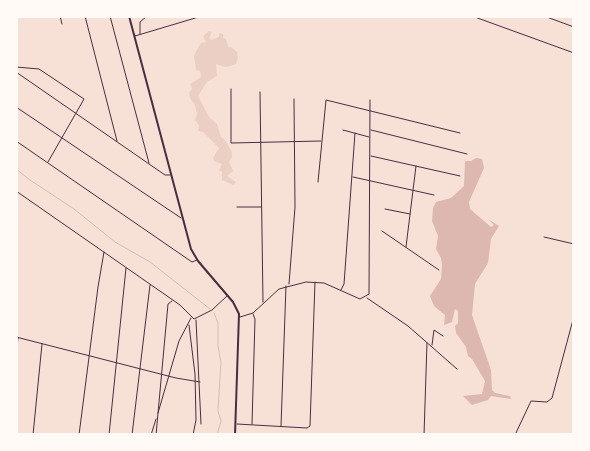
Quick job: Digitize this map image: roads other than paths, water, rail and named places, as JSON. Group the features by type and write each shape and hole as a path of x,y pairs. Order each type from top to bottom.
{"main road":[{"path":"129,16 170,176 191,249 197,260 236,306 240,317 235,435"}],"street":[{"path":"60,16 62,24"},
{"path":"85,16 117,141"},
{"path":"110,16 149,164"},
{"path":"140,34 140,22 146,16"},
{"path":"134,36 202,16"},
{"path":"472,16 574,54"},
{"path":"544,16 574,27"},
{"path":"16,67 39,69 84,99 47,162"},
{"path":"16,72 149,164 170,176"},
{"path":"231,89 232,143 322,141"},
{"path":"260,92 263,303"},
{"path":"289,285 295,214 294,99"},
{"path":"318,182 326,100 460,133"},
{"path":"367,298 371,290 370,100"},
{"path":"16,107 176,217 182,218"},
{"path":"342,130 370,137"},
{"path":"370,130 467,154"},
{"path":"341,290 344,284 355,133"},
{"path":"16,141 192,262 197,260"},
{"path":"370,156 460,176"},
{"path":"406,247 416,166"},
{"path":"352,177 434,195"},
{"path":"16,191 172,300 191,318 196,319 216,307 228,296"},
{"path":"236,207 261,207"},
{"path":"385,209 410,214"},
{"path":"382,231 440,270"},
{"path":"544,237 574,244"},
{"path":"79,435 104,252"},
{"path":"109,435 126,268"},
{"path":"236,424 307,428 310,426 315,281"},
{"path":"240,317 253,313 286,286 315,281 360,299 367,298 427,342 457,369"},
{"path":"132,435 150,285"},
{"path":"281,427 286,286"},
{"path":"156,435 168,304 172,300"},
{"path":"252,426 255,319 253,313"},
{"path":"515,435 531,401 547,402 552,398 574,316"},
{"path":"151,435 179,340 191,318"},
{"path":"196,319 201,424"},
{"path":"189,324 195,383 196,420 193,435"},
{"path":"432,346 434,330 443,336"},
{"path":"16,357 17,338 195,383 200,382"},
{"path":"424,435 427,342"},
{"path":"33,435 42,344"}],"waterway":[{"path":"16,169 74,209 115,242 150,262 210,309"},
{"path":"214,313 218,323 218,346 221,362 218,411 221,421 217,435"}]}
